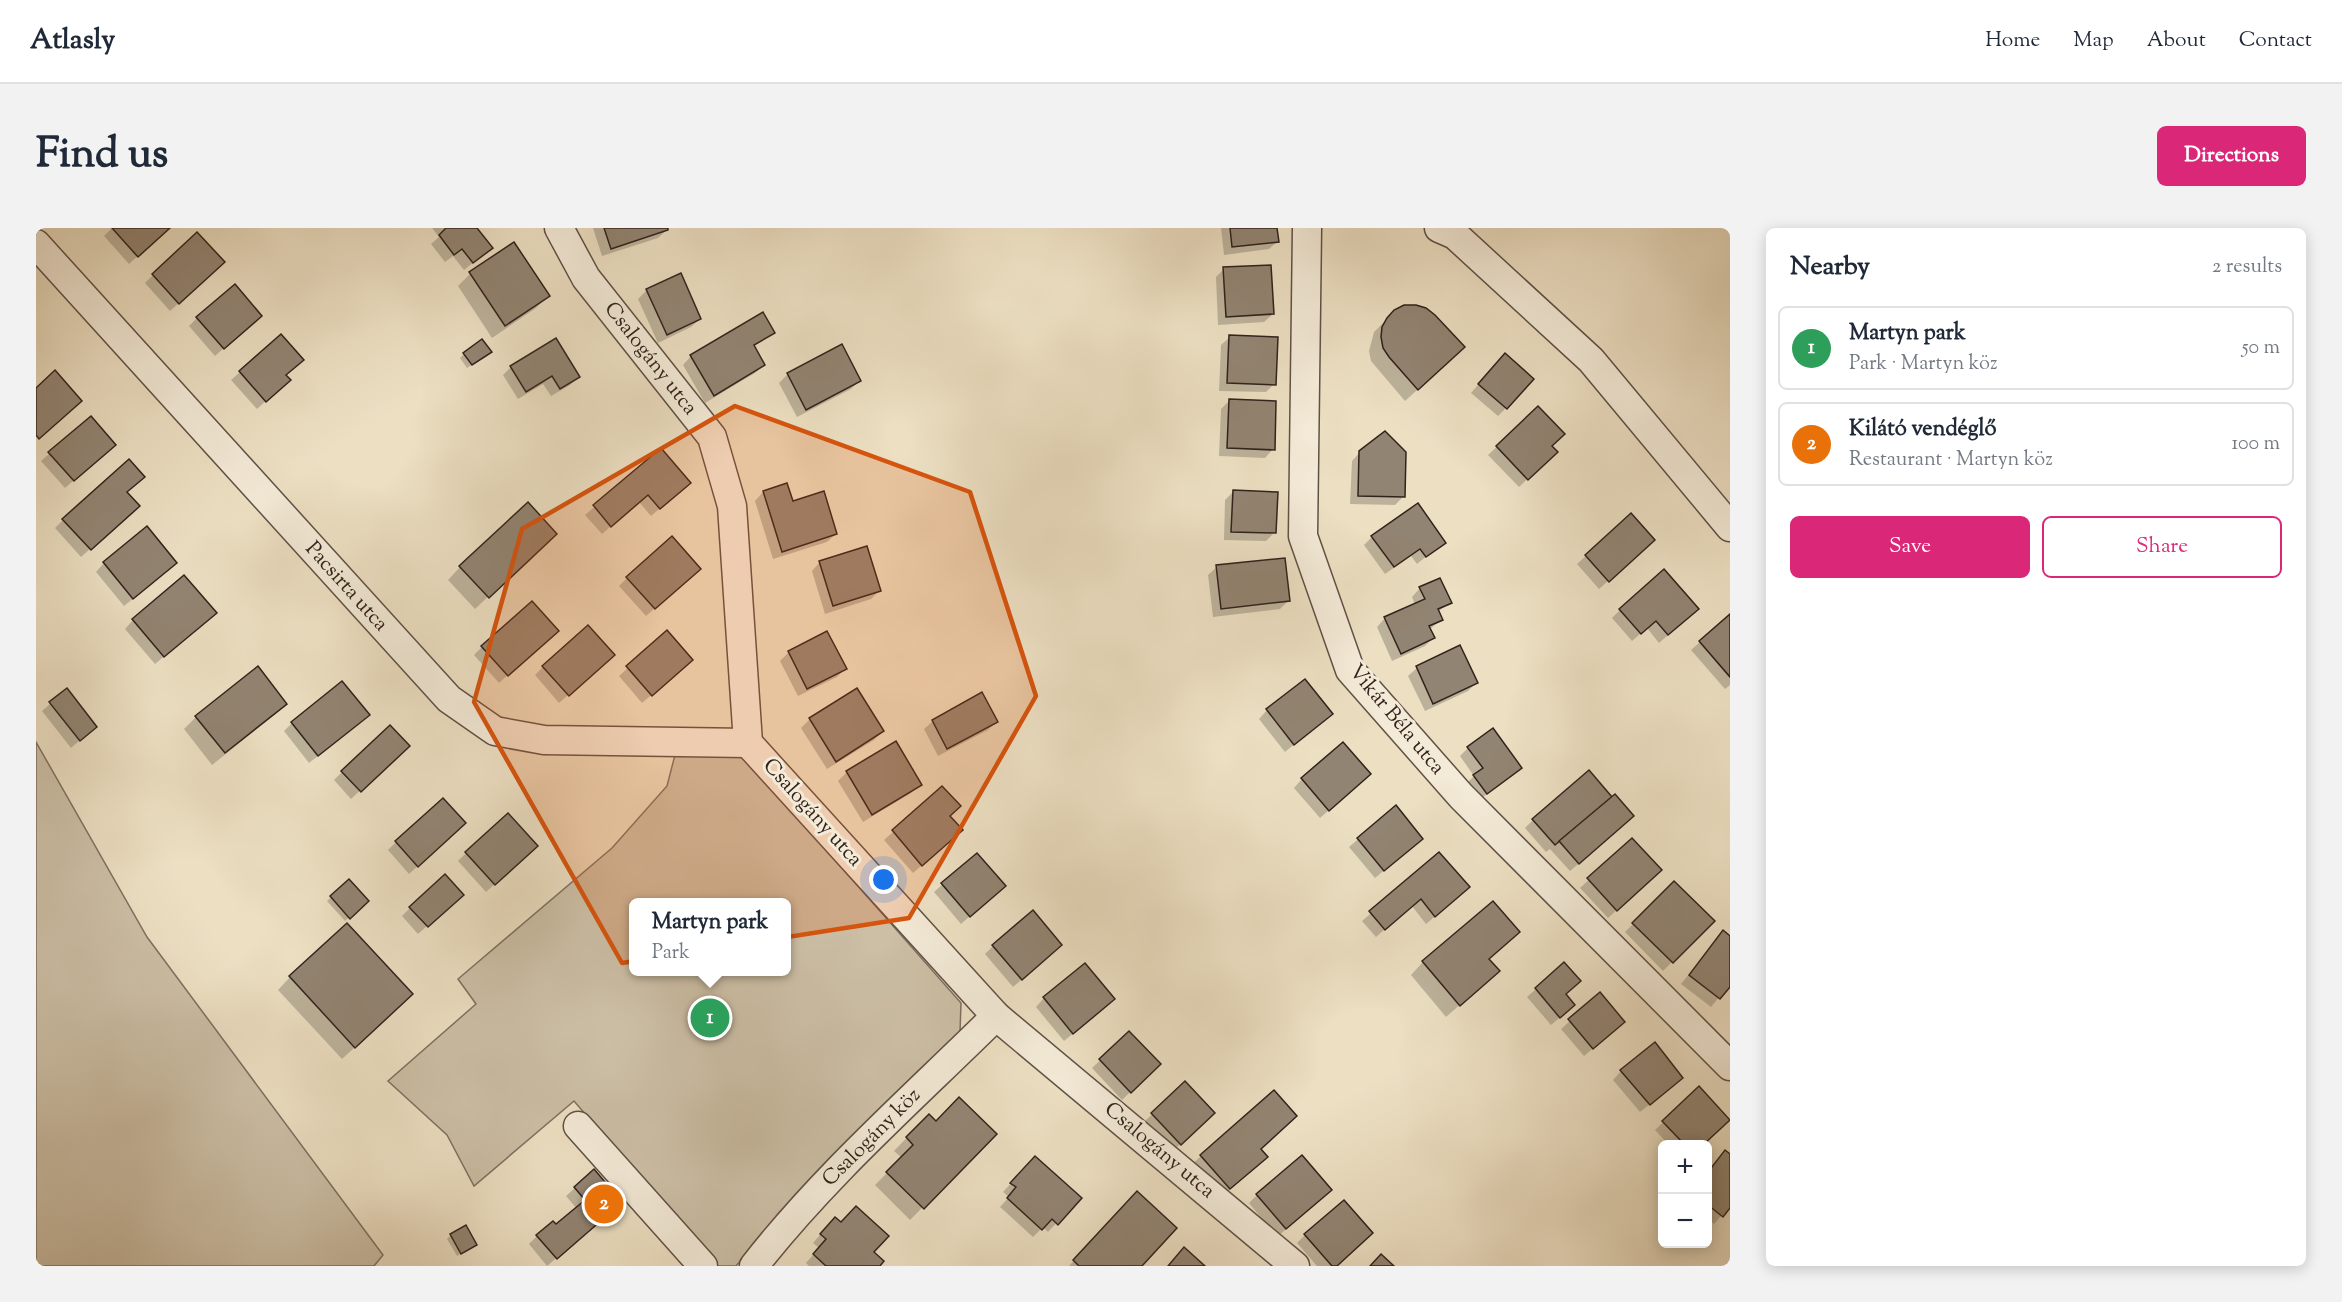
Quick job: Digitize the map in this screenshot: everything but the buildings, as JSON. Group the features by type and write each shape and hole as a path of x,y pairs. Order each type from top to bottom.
{"street":[{"name":"Csalogány utca","path":"559,228 586,278 712,437 732,506 748,743 996,1016 1295,1266"},
{"name":"Vikár Béla utca","path":"1306,228 1303,536 1350,670 1461,796 1730,1066"},
{"path":"1439,228 1455,235 1591,360 1730,526"},
{"name":"Pacsirta utca","path":"36,244 449,699 495,731 544,740 748,743"},
{"name":"Csalogány köz","path":"754,1266 779,1234 831,1179 996,1016"},
{"path":"578,1126 704,1266"}],"highlighted area":[{"path":"735,406 970,492 1036,696 909,918 622,963 474,702 522,529"}],"shaded area":[{"path":"36,742 147,937 383,1255 374,1266 36,1266"},
{"path":"677,747 744,757 961,1003 960,1032 806,1184 736,1266 716,1266 574,1101 474,1186 447,1135 388,1081 476,1004 458,979 612,848 667,786"}],"place":[{"name":"Martyn park","path":"710,1018"},
{"name":"Kilátó vendéglő","path":"604,1204"}]}
